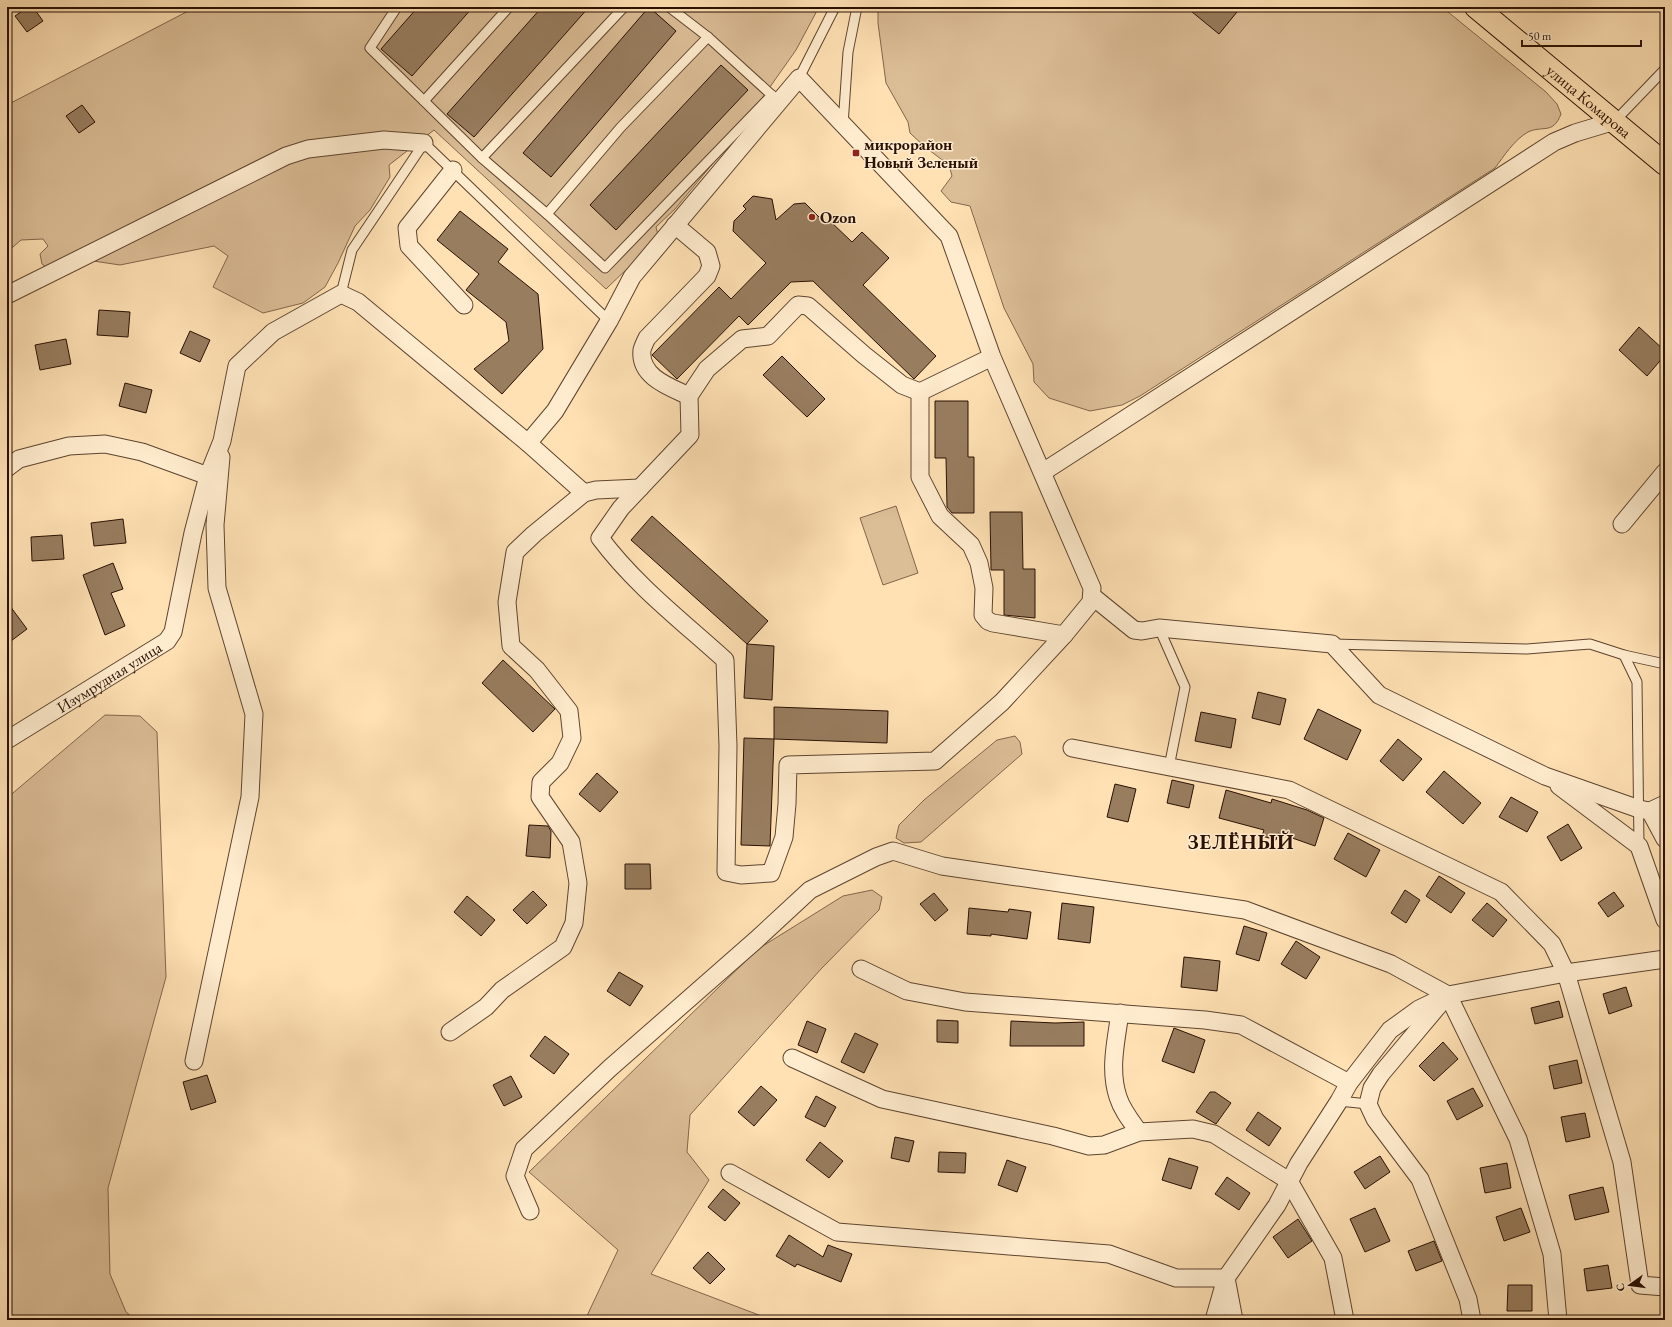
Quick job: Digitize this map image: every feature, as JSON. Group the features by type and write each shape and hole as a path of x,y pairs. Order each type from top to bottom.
{"main road":[{"name":"улица Комарова","path":"1476,7 1665,164"}],"street":[{"path":"528,443 555,411 609,321 632,277 775,98 799,78 949,236 992,357 1092,588 1091,602 1064,635 1002,702 935,761 788,765 784,837 771,873 741,875 726,872 728,746 725,660 636,580 616,560 600,538 621,508 690,435 689,396 707,369 742,340 768,336 798,305 802,304 808,306 864,355 902,385 920,392 992,357"},
{"path":"1043,472 1554,142 1575,133 1615,121"},
{"path":"7,295 286,156 308,150 384,140 424,143"},
{"path":"453,170 408,228 409,246 464,304"},
{"path":"675,225 707,252 710,266 707,276 646,338 642,350 643,361 652,376 663,385 689,396"},
{"path":"194,1060 250,797 254,714 217,588 215,525 222,441 237,366 273,332 341,294 358,302 528,443 584,493"},
{"path":"920,392 920,478 940,516 971,545 979,562 984,588 984,615 988,621 993,623 1064,635"},
{"name":"Изумрудная улица","path":"7,740 167,641 173,632 193,533 208,476 222,441"},
{"path":"7,468 19,458 69,446 105,444 142,452 208,476"},
{"path":"1622,524 1665,472"},
{"path":"450,1032 486,1007 502,990 563,947 574,924 578,883 571,842 540,797 541,782 560,763 572,738 568,712 537,670 511,646 507,602 515,552 534,534 584,493 596,490 640,488"},
{"path":"1092,596 1134,630 1142,631 1159,628 1332,644 1379,695 1545,776 1652,808 1665,839"},
{"path":"1072,748 1290,790 1501,892 1552,944 1566,973 1622,1162 1640,1285 1665,1287"},
{"path":"1545,776 1639,846 1665,920"},
{"path":"530,1211 515,1176 524,1149 610,1068 756,940 810,890 885,853 893,851 942,866 1245,910 1391,964 1448,995 1518,1139 1552,1254 1558,1320"},
{"path":"1214,1320 1226,1278 1277,1205 1289,1181 1349,1083 1390,1030 1419,1008 1448,995 1566,973 1665,959"},
{"path":"861,969 907,991 965,1002 1205,1020 1241,1025 1349,1083"},
{"path":"1448,995 1381,1074 1372,1088 1368,1104 1375,1119 1420,1179 1468,1299 1472,1320"},
{"path":"1120,1014 1114,1063 1114,1084 1118,1098 1126,1114 1139,1132"},
{"path":"792,1058 882,1100 1053,1136 1089,1146 1104,1145 1139,1132 1193,1129 1214,1134 1289,1181 1333,1258 1345,1320"},
{"path":"730,1173 836,1232 1109,1254 1176,1278 1226,1278"},
{"path":"1226,1278 1234,1320"}],"lane":[{"path":"397,7 370,48 482,158 547,214 605,268 775,98 708,37 668,7"},
{"path":"424,101 509,7"},
{"path":"482,158 624,7"},
{"path":"799,78 835,7"},
{"path":"843,125 848,52 857,7"},
{"path":"547,214 621,127 708,37"},
{"path":"1615,121 1665,69"},
{"path":"341,294 352,250 424,143 609,321"},
{"path":"1159,628 1185,687 1169,767"},
{"path":"1332,644 1527,649 1590,644 1624,655 1665,664"},
{"path":"1624,655 1637,682 1652,808 1639,846"},
{"path":"1339,1101 1368,1104"}],"shaded area":[{"path":"196,7 219,7 222,11 227,7 819,7 796,50 734,138 675,209 656,227 658,235 654,243 606,289 434,130 389,165 390,177 370,210 355,226 325,287 303,303 263,313 213,287 228,256 214,246 120,265 80,259 49,269 42,264 40,254 48,246 43,239 21,240 13,247 7,248 7,105"},
{"path":"878,7 1442,7 1546,92 1557,104 1561,114 1555,125 1533,130 1518,139 1495,168 1140,396 1122,405 1090,411 1049,398 1034,382 1033,364 1004,308 970,206 951,202 941,191 952,176 949,165 925,147 910,133 908,122 886,83 878,23"},
{"path":"896,506 918,573 883,585 860,518"},
{"path":"105,715 140,716 157,732 166,977 108,1188 110,1274 126,1312 136,1320 7,1320 7,798"},
{"path":"1015,736 1020,742 1022,754 921,842 904,843 896,838 899,825 924,800 997,740"},
{"path":"872,890 882,897 879,910 821,969 690,1115 687,1152 709,1180 651,1274 772,1320 585,1320 618,1250 529,1172 758,949 843,896"}],"building":[{"path":"28,7 33,7 43,21 27,32 15,16"},
{"path":"418,7 473,7 412,76 381,49"},
{"path":"542,7 589,7 474,137 447,114"},
{"path":"649,7 676,31 551,177 523,153"},
{"path":"1186,7 1241,7 1219,34"},
{"path":"721,65 748,90 616,230 590,205"},
{"path":"82,105 95,122 79,133 66,116"},
{"path":"753,196 772,199 776,220 794,204 805,203 827,225 830,221 852,242 862,232 889,258 863,285 936,356 914,379 813,281 791,282 748,325 739,316 677,379 652,355 719,287 731,299 766,263 733,231 734,221 746,209 743,206"},
{"path":"460,211 508,249 498,262 538,294 543,349 502,394 474,369 509,341 506,322 466,290 479,274 437,240"},
{"path":"99,310 130,312 128,337 97,335"},
{"path":"1639,327 1665,351 1665,355 1647,376 1619,350"},
{"path":"190,331 210,340 200,362 180,353"},
{"path":"66,339 71,364 40,370 35,345"},
{"path":"782,356 825,399 807,417 763,375"},
{"path":"125,383 152,390 146,413 119,406"},
{"path":"935,401 968,401 968,457 974,457 974,513 952,513 947,507 946,458 935,458"},
{"path":"990,512 1022,512 1023,569 1035,569 1035,618 1004,615 1004,570 991,570"},
{"path":"652,516 768,621 747,644 631,540"},
{"path":"123,519 126,543 94,546 91,523"},
{"path":"62,535 64,559 32,561 31,537"},
{"path":"113,563 123,589 111,593 125,626 105,635 83,575"},
{"path":"7,602 27,629 7,644"},
{"path":"747,644 774,646 772,700 744,698"},
{"path":"503,660 555,709 533,732 482,683"},
{"path":"1258,692 1286,699 1280,725 1252,718"},
{"path":"774,707 888,711 887,743 774,739"},
{"path":"1318,709 1361,730 1347,760 1304,739"},
{"path":"1201,712 1236,719 1231,748 1195,741"},
{"path":"744,738 774,739 770,846 741,845"},
{"path":"1398,739 1422,759 1403,781 1380,761"},
{"path":"1444,771 1481,803 1463,824 1426,792"},
{"path":"597,773 618,792 600,812 579,794"},
{"path":"1172,780 1194,785 1189,808 1167,803"},
{"path":"1115,784 1136,789 1128,822 1107,817"},
{"path":"1226,790 1271,803 1272,799 1307,810 1324,818 1315,846 1278,833 1276,840 1262,836 1264,830 1219,818"},
{"path":"1511,797 1538,812 1527,832 1499,817"},
{"path":"1568,824 1582,848 1561,861 1547,837"},
{"path":"529,825 548,826 551,831 550,858 526,856"},
{"path":"1348,833 1380,850 1366,877 1334,859"},
{"path":"625,864 650,864 651,889 625,889"},
{"path":"1439,876 1465,893 1451,913 1426,896"},
{"path":"1405,890 1420,900 1406,923 1391,913"},
{"path":"533,891 547,905 527,924 513,910"},
{"path":"1614,892 1624,906 1608,917 1598,903"},
{"path":"934,893 948,910 935,921 920,904"},
{"path":"467,896 495,920 481,936 454,912"},
{"path":"1062,903 1094,907 1090,943 1058,939"},
{"path":"1487,903 1507,920 1493,937 1472,920"},
{"path":"969,908 1008,912 1009,909 1031,912 1027,939 991,934 991,936 967,934"},
{"path":"1244,926 1267,933 1259,961 1236,954"},
{"path":"1296,941 1320,957 1306,979 1281,964"},
{"path":"1184,957 1220,961 1217,991 1181,987"},
{"path":"619,972 643,986 630,1006 607,991"},
{"path":"1626,987 1632,1006 1609,1014 1603,994"},
{"path":"1559,1001 1563,1017 1535,1024 1531,1008"},
{"path":"937,1020 958,1021 958,1043 937,1042"},
{"path":"807,1021 826,1029 817,1053 798,1045"},
{"path":"1011,1021 1055,1023 1084,1022 1084,1046 1010,1046"},
{"path":"1174,1028 1205,1040 1194,1073 1162,1061"},
{"path":"855,1033 878,1044 864,1073 841,1062"},
{"path":"545,1036 569,1054 554,1074 530,1056"},
{"path":"1443,1042 1458,1059 1434,1081 1419,1066"},
{"path":"1577,1060 1582,1083 1554,1089 1549,1066"},
{"path":"207,1075 216,1102 191,1110 183,1082"},
{"path":"511,1076 522,1097 504,1106 493,1085"},
{"path":"761,1086 777,1100 754,1126 738,1112"},
{"path":"1473,1088 1483,1106 1457,1120 1447,1101"},
{"path":"1210,1092 1215,1092 1231,1103 1216,1124 1196,1112"},
{"path":"816,1096 836,1107 825,1127 805,1117"},
{"path":"1258,1112 1281,1128 1269,1146 1246,1130"},
{"path":"1585,1113 1590,1137 1566,1142 1561,1117"},
{"path":"895,1137 914,1141 909,1162 891,1158"},
{"path":"820,1142 843,1161 829,1178 806,1160"},
{"path":"939,1152 966,1153 965,1173 938,1172"},
{"path":"1380,1156 1390,1172 1365,1189 1354,1172"},
{"path":"1169,1158 1198,1167 1191,1189 1162,1180"},
{"path":"1007,1160 1026,1167 1017,1192 998,1185"},
{"path":"1507,1163 1511,1188 1485,1193 1480,1168"},
{"path":"1227,1177 1250,1193 1239,1210 1215,1194"},
{"path":"1603,1187 1609,1212 1575,1220 1569,1195"},
{"path":"723,1189 740,1203 725,1221 708,1207"},
{"path":"1375,1208 1390,1241 1365,1252 1350,1219"},
{"path":"1521,1208 1530,1232 1504,1241 1496,1217"},
{"path":"1298,1219 1312,1241 1288,1258 1273,1237"},
{"path":"789,1235 823,1257 828,1245 852,1254 841,1282 797,1264 795,1267 776,1256"},
{"path":"1434,1241 1442,1261 1416,1271 1408,1251"},
{"path":"708,1252 725,1269 710,1284 693,1268"},
{"path":"1608,1265 1612,1288 1587,1291 1584,1269"},
{"path":"1508,1285 1532,1285 1532,1311 1507,1311"}],"place":[{"name":"микрорайон Новый Зеленый","path":"856,153"},
{"name":"Ozon","path":"812,217"}],"district":[{"name":"ЗЕЛЁНЫЙ","path":"1241,842"}]}
